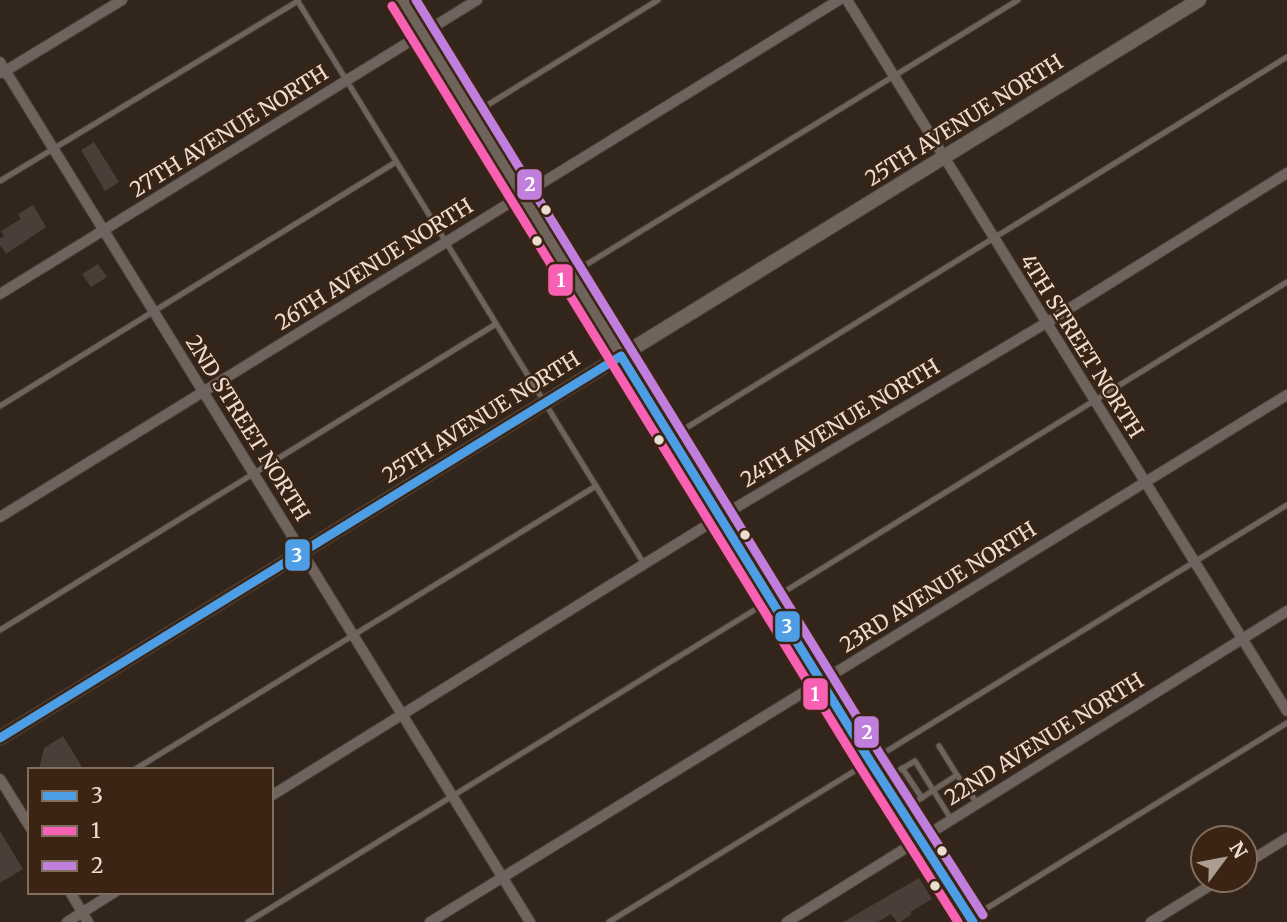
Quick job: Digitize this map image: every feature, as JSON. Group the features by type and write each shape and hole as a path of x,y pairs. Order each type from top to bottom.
{"street":[{"path":"2,69 122,0"},
{"path":"402,0 970,921"},
{"name":"27TH AVENUE NORTH","path":"0,294 422,34 458,5 477,0"},
{"name":"26TH AVENUE NORTH","path":"0,517 839,0"},
{"name":"4TH STREET NORTH","path":"847,0 1287,711"},
{"name":"25TH AVENUE NORTH","path":"0,738 1199,0"},
{"name":"2ND STREET NORTH","path":"2,69 530,922"},
{"name":"24TH AVENUE NORTH","path":"273,795 720,517 1046,323 1287,173"},
{"name":"23RD AVENUE NORTH","path":"430,922 1287,395"},
{"name":"22ND AVENUE NORTH","path":"786,922 1287,611"},
{"path":"0,779 28,824"},
{"path":"1259,855 1287,838"},
{"path":"71,894 85,917"},
{"path":"67,922 85,917 113,894"},
{"path":"1151,922 1196,894"}],"lane":[{"path":"472,114 658,0"},
{"path":"571,274 1018,0"},
{"path":"0,181 297,1 644,564"},
{"path":"671,437 1287,57"},
{"path":"0,406 397,162"},
{"path":"248,922 1287,282"},
{"path":"0,630 496,324"},
{"path":"137,768 596,486"},
{"path":"609,922 1287,505"},
{"path":"970,921 1287,723"},
{"path":"939,746 976,803"},
{"path":"883,780 915,761 951,819"},
{"path":"902,768 922,798"},
{"path":"903,810 957,775"}],"building":[{"path":"94,142 119,182 105,191 81,150"},
{"path":"33,205 46,227 6,254 0,245 0,238 4,236 1,231 21,219 18,214"},
{"path":"98,264 107,277 91,287 82,274"},
{"path":"63,736 83,768 39,768 44,748"},
{"path":"0,831 23,869 0,883"},
{"path":"919,878 932,899 910,912 912,914 900,922 891,914 878,922 843,922"}],"transit line":[{"name":"2","path":"416,0 880,754 983,915"},
{"name":"1","path":"392,6 958,922"},
{"name":"3","path":"0,738 621,356 870,761 973,922"}]}
